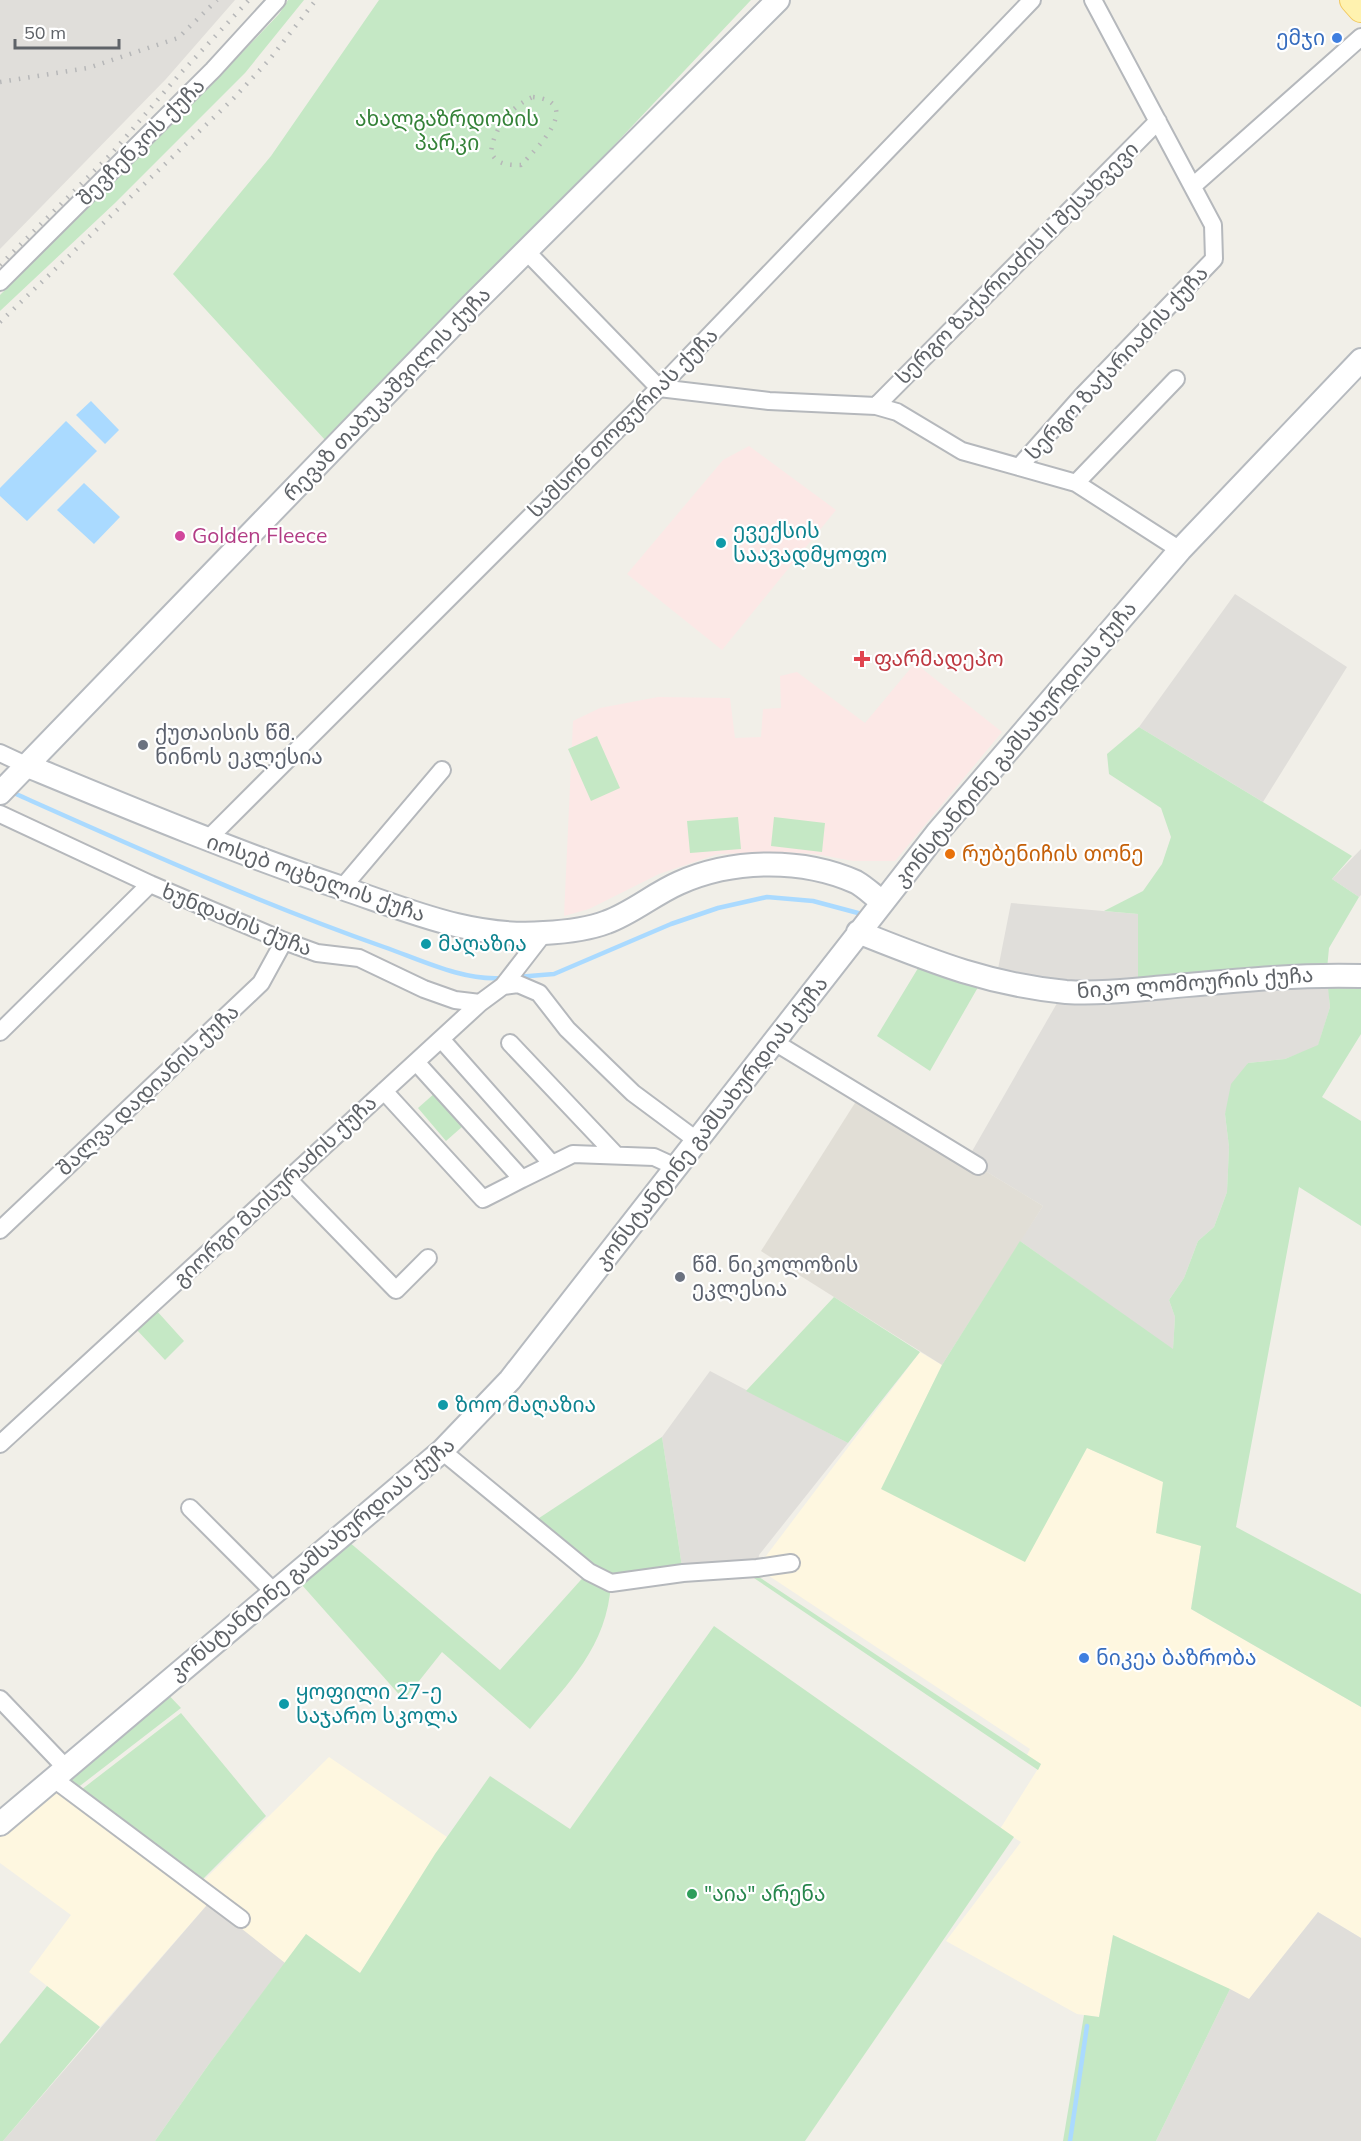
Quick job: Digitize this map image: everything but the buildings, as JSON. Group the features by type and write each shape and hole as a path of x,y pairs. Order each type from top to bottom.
{"main road":[{"path":"1353,0 1361,9"}],"street":[{"name":"შევჩენკოს ქუჩა","path":"0,282 213,70 277,0"},
{"name":"რევაზ თაბუკაშვილის ქუჩა","path":"0,793 526,251 778,0"},
{"name":"სამსონ თოფურიას ქუჩა","path":"207,840 659,388 1032,0"},
{"name":"სერგო ზაქარიაძის ქუჩა","path":"1020,468 1082,396 1214,258 1213,225 1093,0"},
{"path":"1193,186 1361,37"},
{"name":"სერგო ზაქარიაძის II შესახვევი","path":"876,406 1158,121"},
{"path":"526,251 659,388 769,401 876,406 897,412 962,451 1076,483 1180,550"},
{"name":"კონსტანტინე გამსახურდიას ქუჩა","path":"0,1824 442,1451 510,1380 776,1043 881,901 1180,550 1361,360"},
{"path":"1076,483 1176,379"},
{"path":"0,753 28,766"},
{"name":"იოსებ ოცხელის ქუჩა","path":"28,766 207,840 434,920 478,930 544,933 606,922 679,883 714,871 794,864 829,872 858,883 881,901"},
{"path":"342,888 442,770"},
{"name":"ხუნდაძის ქუჩა","path":"0,814 150,884 284,941 317,953 358,958 424,989 455,1000 480,1003"},
{"path":"0,1032 150,884"},
{"name":"ნიკო ლომოურის ქუჩა","path":"858,932 970,976 1068,992 1111,992 1314,974 1361,976"},
{"name":"გიორგი მაისურაძის ქუჩა","path":"0,1443 480,1003 503,986 531,953 544,933"},
{"name":"შალვა დადიანის ქუჩა","path":"0,1230 261,983 284,941"},
{"path":"503,986 518,984 539,993 567,1029 633,1093 699,1142"},
{"path":"441,1039 552,1164"},
{"path":"510,1043 615,1154"},
{"path":"776,1043 978,1166"},
{"path":"416,1062 522,1179"},
{"path":"384,1091 483,1199 573,1154 654,1157 678,1168"},
{"path":"288,1179 396,1290 428,1258"},
{"path":"442,1451 588,1572 611,1583 684,1573 757,1569 791,1563"},
{"path":"189,1508 274,1592"},
{"path":"0,1699 60,1774 241,1919"}],"shaded area":[{"path":"0,0 235,0 166,79 0,249"},
{"path":"749,446 836,510 722,650 627,574 723,460"},
{"path":"1235,594 1347,667 1263,802 1139,727"},
{"path":"915,663 1002,732 895,861 853,861 815,854 782,852 718,854 659,874 589,909 564,916 573,721 600,708 658,697 730,698 735,738 761,737 763,709 781,708 780,676 797,672 865,723"},
{"path":"1361,849 1361,895 1359,897 1332,879"},
{"path":"1011,903 1138,914 1138,980 1327,969 1330,1007 1318,1046 1285,1059 1248,1063 1225,1114 1229,1147 1227,1192 1214,1227 1198,1241 1184,1278 1169,1300 1175,1317 1173,1350 1020,1241 1043,1206 967,1160 1068,984 996,979"},
{"path":"860,1095 1043,1206 942,1365 761,1251"},
{"name":"ნიკეა ბაზრობა","path":"920,1352 942,1365 882,1489 1087,1448 1164,1482 1201,1546 1191,1609 1361,1707 1361,1938 1318,1912 1249,1999 1113,1935 1099,2017 1077,2014 946,1941 1021,1842 1000,1829 1041,1764 1027,1755 1030,1749 757,1568"},
{"path":"710,1371 848,1443 759,1555 757,1568 683,1573 662,1437"},
{"path":"329,1757 447,1837 360,1973 306,1934 285,1963 236,1925 213,1898 100,2027 29,1972 71,1915 0,1863 0,1824 54,1779 198,1886"},
{"path":"213,1898 237,1925 285,1963 209,2064 155,2141 3,2141"},
{"path":"1318,1912 1361,1938 1361,2141 1156,2141 1230,1989 1249,1999"}],"green space":[{"path":"288,0 304,0 245,73 115,203 0,311 0,295 213,83 279,14"},
{"name":"ახალგაზრდობის პარკი","path":"379,0 751,0 522,243 326,441 173,274 271,156"},
{"path":"1139,727 1352,856 1332,879 1359,897 1329,948 1327,969 1361,973 1361,1034 1322,1097 1361,1121 1361,1226 1299,1187 1236,1527 1361,1594 1361,1707 1191,1609 1201,1546 1156,1533 1163,1482 1087,1448 1025,1562 881,1489 942,1365 1020,1241 1173,1349 1175,1317 1169,1300 1184,1278 1198,1241 1214,1227 1227,1192 1229,1147 1225,1114 1231,1084 1248,1063 1285,1059 1318,1045 1330,1007 1326,969 1138,980 1138,914 1104,911 1143,891 1162,864 1171,837 1161,808 1109,774 1107,754"},
{"path":"597,736 620,788 591,801 568,749"},
{"path":"738,817 741,849 690,853 687,821"},
{"path":"774,817 825,823 822,852 771,846"},
{"path":"926,955 985,975 930,1071 877,1036"},
{"path":"435,1093 463,1126 446,1141 418,1108"},
{"path":"834,1297 920,1352 848,1443 746,1391"},
{"path":"156,1310 184,1341 165,1360 136,1329"},
{"path":"662,1437 683,1573 611,1583 608,1606 594,1645 572,1679 530,1729 442,1652 404,1700 294,1576 342,1536 500,1670 588,1572 530,1524"},
{"path":"742,1570 756,1575 1041,1764 1038,1770"},
{"name":"\"აია\" არენა","path":"714,1626 1014,1837 805,2141 155,2141 306,1934 360,1973 435,1854 490,1776 570,1829"},
{"path":"161,1687 181,1708 72,1792 66,1768"},
{"path":"181,1713 266,1816 198,1884 77,1793"},
{"path":"1113,1935 1230,1989 1156,2141 1063,2141 1084,2015 1099,2017"},
{"path":"47,1986 100,2027 3,2141 0,2141 0,2044"}],"water":[{"path":"91,401 119,430 105,444 76,415"},
{"path":"66,421 97,451 27,521 0,496 0,488"},
{"path":"84,483 120,517 94,544 57,510"}],"waterway":[{"path":"16,794 198,874 337,930 457,973 502,978"},
{"path":"517,977 554,974 671,924 718,908 767,897 813,901 858,913"},
{"path":"1070,2141 1087,2026"}],"railway":[{"path":"0,82 88,68 178,38 217,0"},
{"path":"0,265 112,153 178,76 249,0"},
{"path":"0,322 233,99 269,60 316,0"},
{"path":"533,97 548,101 555,107 556,116 552,127 521,165 500,162 491,153 499,127 517,106 533,97"}],"place":[{"name":"ემჯი","path":"1337,38"},
{"name":"Golden Fleece","path":"180,536"},
{"name":"ევექსის საავადმყოფო","path":"721,543"},
{"name":"ფარმადეპო","path":"862,659"},
{"name":"ქუთაისის წმ. ნინოს ეკლესია","path":"143,745"},
{"name":"რუბენიჩის თონე","path":"950,854"},
{"name":"მაღაზია","path":"426,944"},
{"name":"წმ. ნიკოლოზის ეკლესია","path":"680,1277"},
{"name":"ზოო მაღაზია","path":"443,1405"},
{"name":"ნიკეა ბაზრობა","path":"1084,1658"},
{"name":"ყოფილი 27-ე საჯარო სკოლა","path":"284,1704"},
{"name":"\"აია\" არენა","path":"692,1894"}]}
